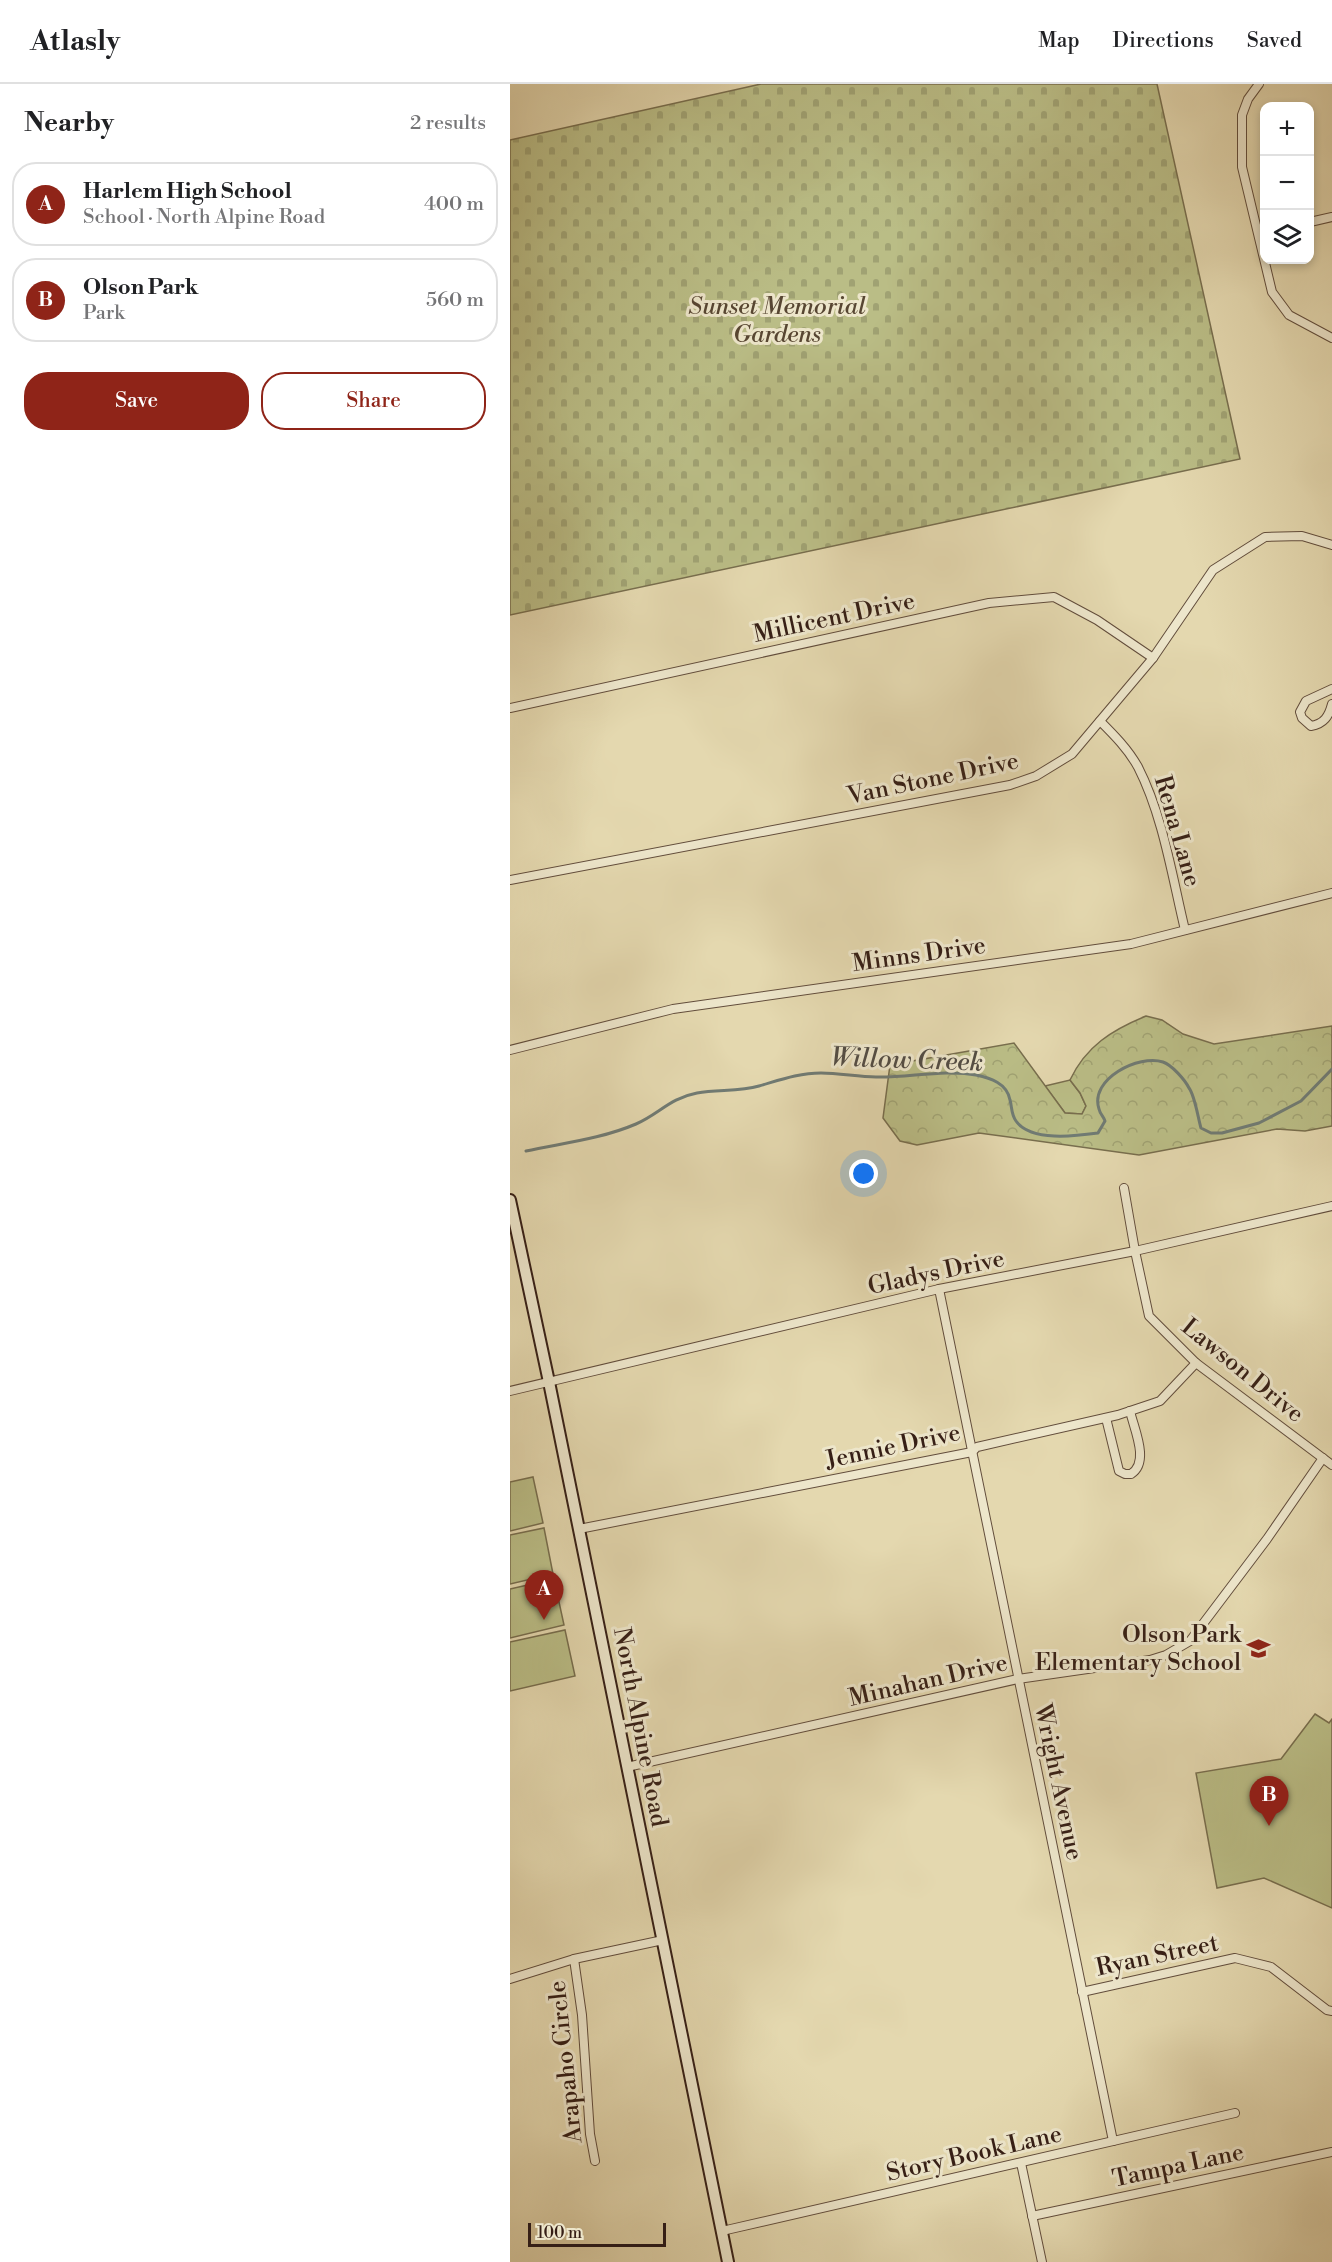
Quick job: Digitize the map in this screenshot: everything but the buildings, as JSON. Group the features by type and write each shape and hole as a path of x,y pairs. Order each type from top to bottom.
{"main road":[{"name":"North Alpine Road","path":"510,1200 728,2262"}],"street":[{"path":"1258,84 1248,99 1242,115 1241,137 1242,167 1260,229"},
{"path":"1314,221 1332,217"},
{"path":"1267,264 1272,292 1289,315 1332,338"},
{"name":"Van Stone Drive","path":"510,880 1010,785 1036,776 1072,754 1153,658 1213,570 1265,537 1302,536 1332,545"},
{"name":"Millicent Drive","path":"510,708 989,603 1054,597 1097,620 1153,658"},
{"path":"1332,689 1306,700 1300,712 1311,726 1318,725 1328,716 1332,704"},
{"name":"Rena Lane","path":"1100,721 1122,744 1137,766 1147,787 1160,826 1185,930"},
{"name":"Minns Drive","path":"510,1050 673,1009 1131,944 1332,893"},
{"name":"Lawson Drive","path":"1124,1188 1149,1316 1196,1363 1332,1465"},
{"name":"Gladys Drive","path":"510,1391 939,1289 1135,1251 1332,1206"},
{"name":"Wright Avenue","path":"939,1289 1113,2141"},
{"name":"Jennie Drive","path":"579,1529 972,1452 977,1447 1130,1412 1160,1401 1196,1363"},
{"path":"1106,1418 1119,1471 1131,1474 1139,1467 1141,1459 1130,1412"},
{"name":"Minahan Drive","path":"627,1767 1018,1679 1150,1660 1166,1655 1190,1641 1267,1539 1323,1458"},
{"path":"510,1979 574,1959 663,1940"},
{"name":"Ryan Street","path":"1082,1992 1235,1958 1271,1967 1327,2010 1332,2011"},
{"name":"Arapaho Circle","path":"574,1959 582,2014 590,2134 595,2161"},
{"name":"Story Book Lane","path":"722,2231 1235,2113"},
{"name":"Tampa Lane","path":"1032,2216 1332,2152"},
{"path":"1021,2163 1042,2262"}],"green space":[{"name":"Sunset Memorial Gardens","path":"761,84 1157,84 1240,459 510,615 510,140"},
{"path":"1146,1016 1162,1020 1183,1034 1214,1044 1332,1026 1332,1126 1305,1131 1277,1129 1139,1155 979,1133 917,1145 900,1141 883,1118 890,1065 1014,1043 1065,1113 1082,1114 1086,1106 1070,1080 1076,1068 1101,1040"},
{"path":"1070,1080 1086,1106 1082,1114 1065,1113 1045,1086"},
{"path":"533,1477 543,1523 510,1531 510,1482"},
{"path":"544,1528 553,1574 510,1584 510,1535"},
{"path":"554,1579 564,1625 510,1638 510,1589"},
{"path":"565,1630 575,1676 510,1691 510,1642"},
{"path":"1315,1714 1329,1723 1332,1719 1332,1908 1264,1878 1217,1888 1196,1773 1281,1759"}],"waterway":[{"name":"Willow Creek","path":"526,1151 596,1137 623,1129 688,1095 751,1088 813,1073 876,1077 939,1073 976,1075 1002,1085 1008,1094 1012,1113 1023,1128 1054,1136 1098,1133 1105,1121 1099,1109 1098,1098 1101,1088 1118,1071 1130,1065 1153,1060 1167,1064 1185,1081 1193,1096 1201,1128 1211,1133 1222,1133 1259,1123 1301,1101 1332,1069"}],"place":[{"name":"Harlem High School","path":"544,1620"},
{"name":"Olson Park Elementary School","path":"1259,1648"},
{"name":"Olson Park","path":"1269,1826"}]}
